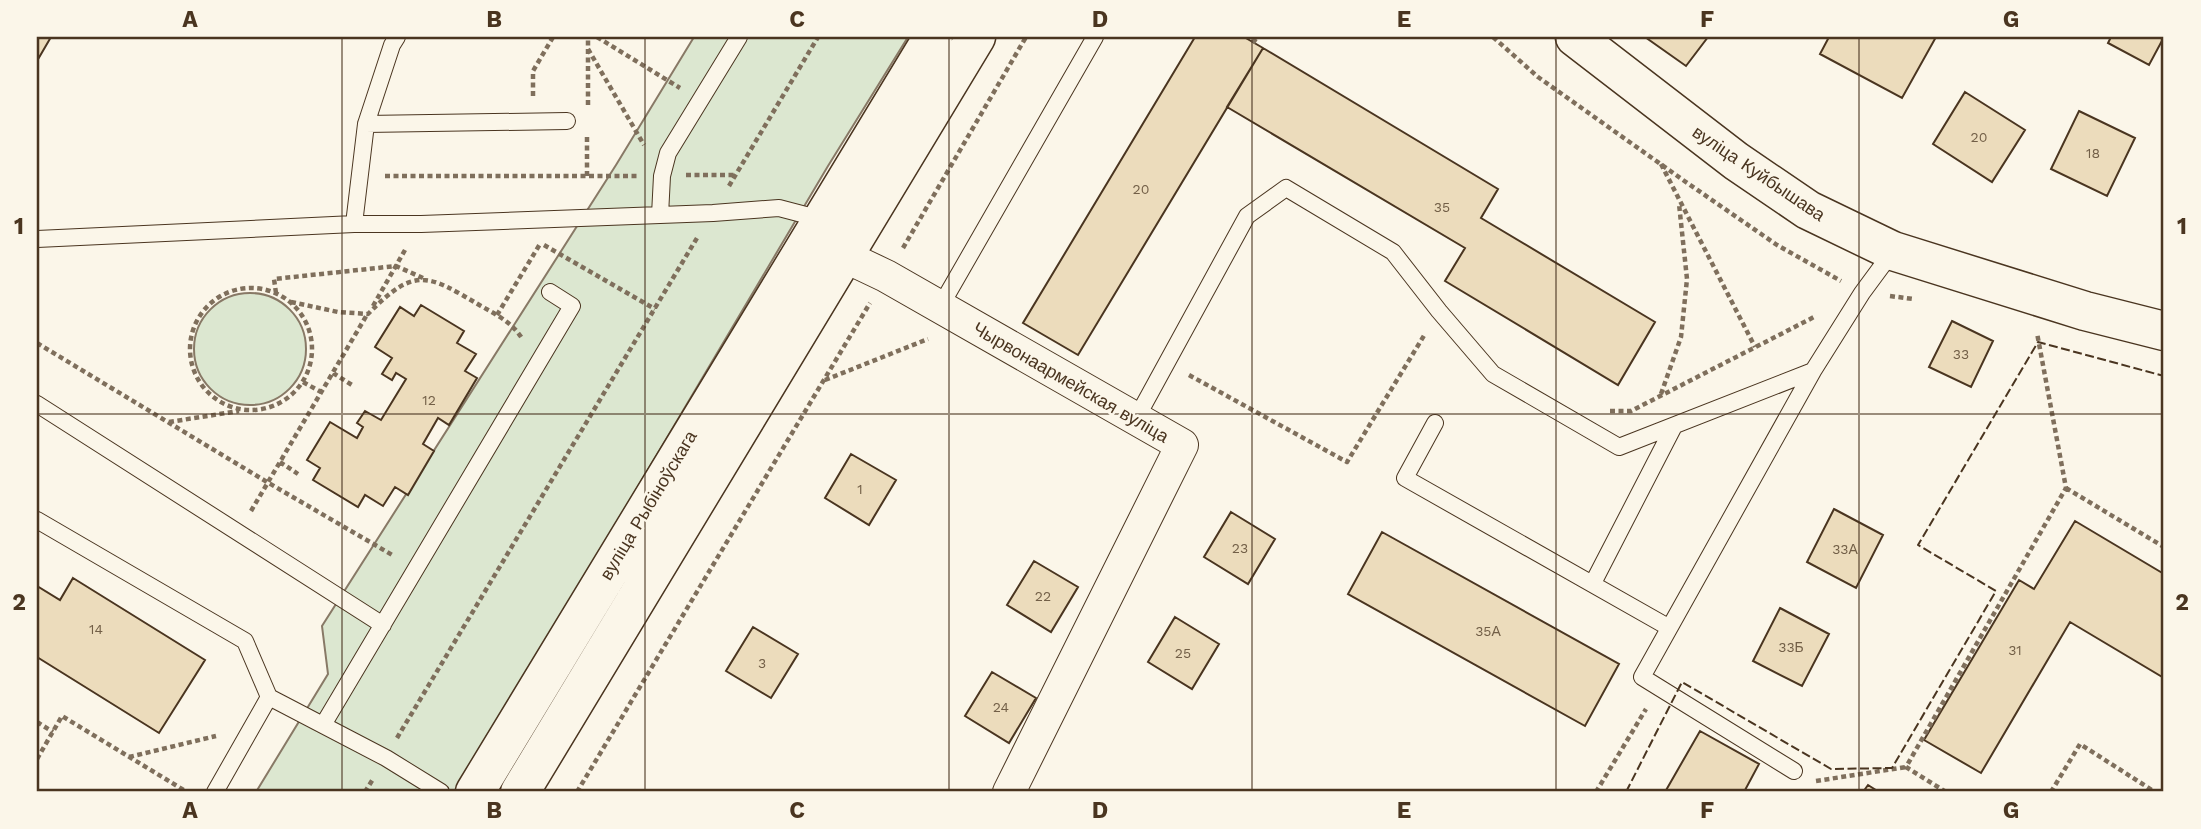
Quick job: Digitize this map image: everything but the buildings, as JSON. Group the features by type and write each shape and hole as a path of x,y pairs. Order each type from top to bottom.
{"main road":[{"path":"821,219 933,37"},
{"path":"520,792 976,37"},
{"name":"вуліца Куйбышава","path":"1575,37 1645,93 1808,210 1893,251 2085,311 2164,331"},
{"name":"вуліца Рыбіноўскага","path":"475,792 821,219"}],"street":[{"name":"Чырвонаармейская вуліца","path":"844,256 886,276 1182,445 1009,792"}],"lane":[{"path":"354,224 366,124 397,37"},
{"path":"660,215 662,176 668,153 739,37"},
{"path":"940,307 1095,37"},
{"path":"366,124 567,121"},
{"path":"1136,419 1247,216 1286,188 1393,251 1439,311 1493,374 1619,447 1813,371"},
{"path":"37,239 354,224 712,213 779,208 821,219"},
{"path":"1799,777 1642,677 1813,371 1862,293 1893,251"},
{"path":"323,725 572,306 550,292"},
{"path":"37,404 383,625"},
{"path":"1435,423 1405,478 1668,628"},
{"path":"1593,583 1675,426"},
{"path":"37,520 245,641 269,697 386,758 441,792"},
{"path":"215,792 269,697"}],"path":[{"path":"533,122 533,71 553,37"},
{"path":"597,37 701,100"},
{"path":"365,792 818,37"},
{"path":"577,792 1026,37"},
{"path":"1253,43 1257,37"},
{"path":"1493,37 1538,76 1777,245 1862,293"},
{"path":"588,49 662,176"},
{"path":"1661,164 1755,347"},
{"path":"360,176 736,174"},
{"path":"1661,395 1681,337 1687,279 1679,199"},
{"path":"239,533 421,224"},
{"path":"497,315 541,243 655,309"},
{"path":"276,293 274,279 396,266 424,279 440,282 497,315 519,332 525,342 523,351"},
{"path":"291,302 338,312 368,314 393,290 408,282 424,279"},
{"path":"168,422 260,410 277,405 292,395 303,382 310,366 313,348 303,315 291,302 276,293 259,288 242,288 225,293 210,303 191,332 189,350 199,383 218,401 243,411"},
{"path":"1598,411 1631,411 1862,293"},
{"path":"1166,363 1347,462 1439,311"},
{"path":"824,380 969,323"},
{"path":"1906,767 2066,488 2037,331"},
{"path":"37,344 400,559"},
{"path":"333,373 352,385"},
{"path":"303,382 321,392"},
{"path":"280,462 298,474"},
{"path":"2066,488 2164,547"},
{"path":"1596,792 1658,687"},
{"path":"37,759 62,716 187,792"},
{"path":"37,722 53,732"},
{"path":"129,757 251,728"},
{"path":"2051,792 2080,744 2155,792"},
{"path":"1799,777 1906,767 1946,792"}],"green space":[{"path":"694,37 908,37 828,166 457,792 256,792 328,674 322,626 616,165"},
{"path":"250,293 272,297 290,309 302,327 306,349 302,371 290,389 272,401 250,405 228,401 210,389 198,371 194,349 198,327 210,309 228,297"}],"fence":[{"path":"1626,792 1682,682 1831,769 1892,768 1996,591 1918,545 2038,342 2164,376"}]}
